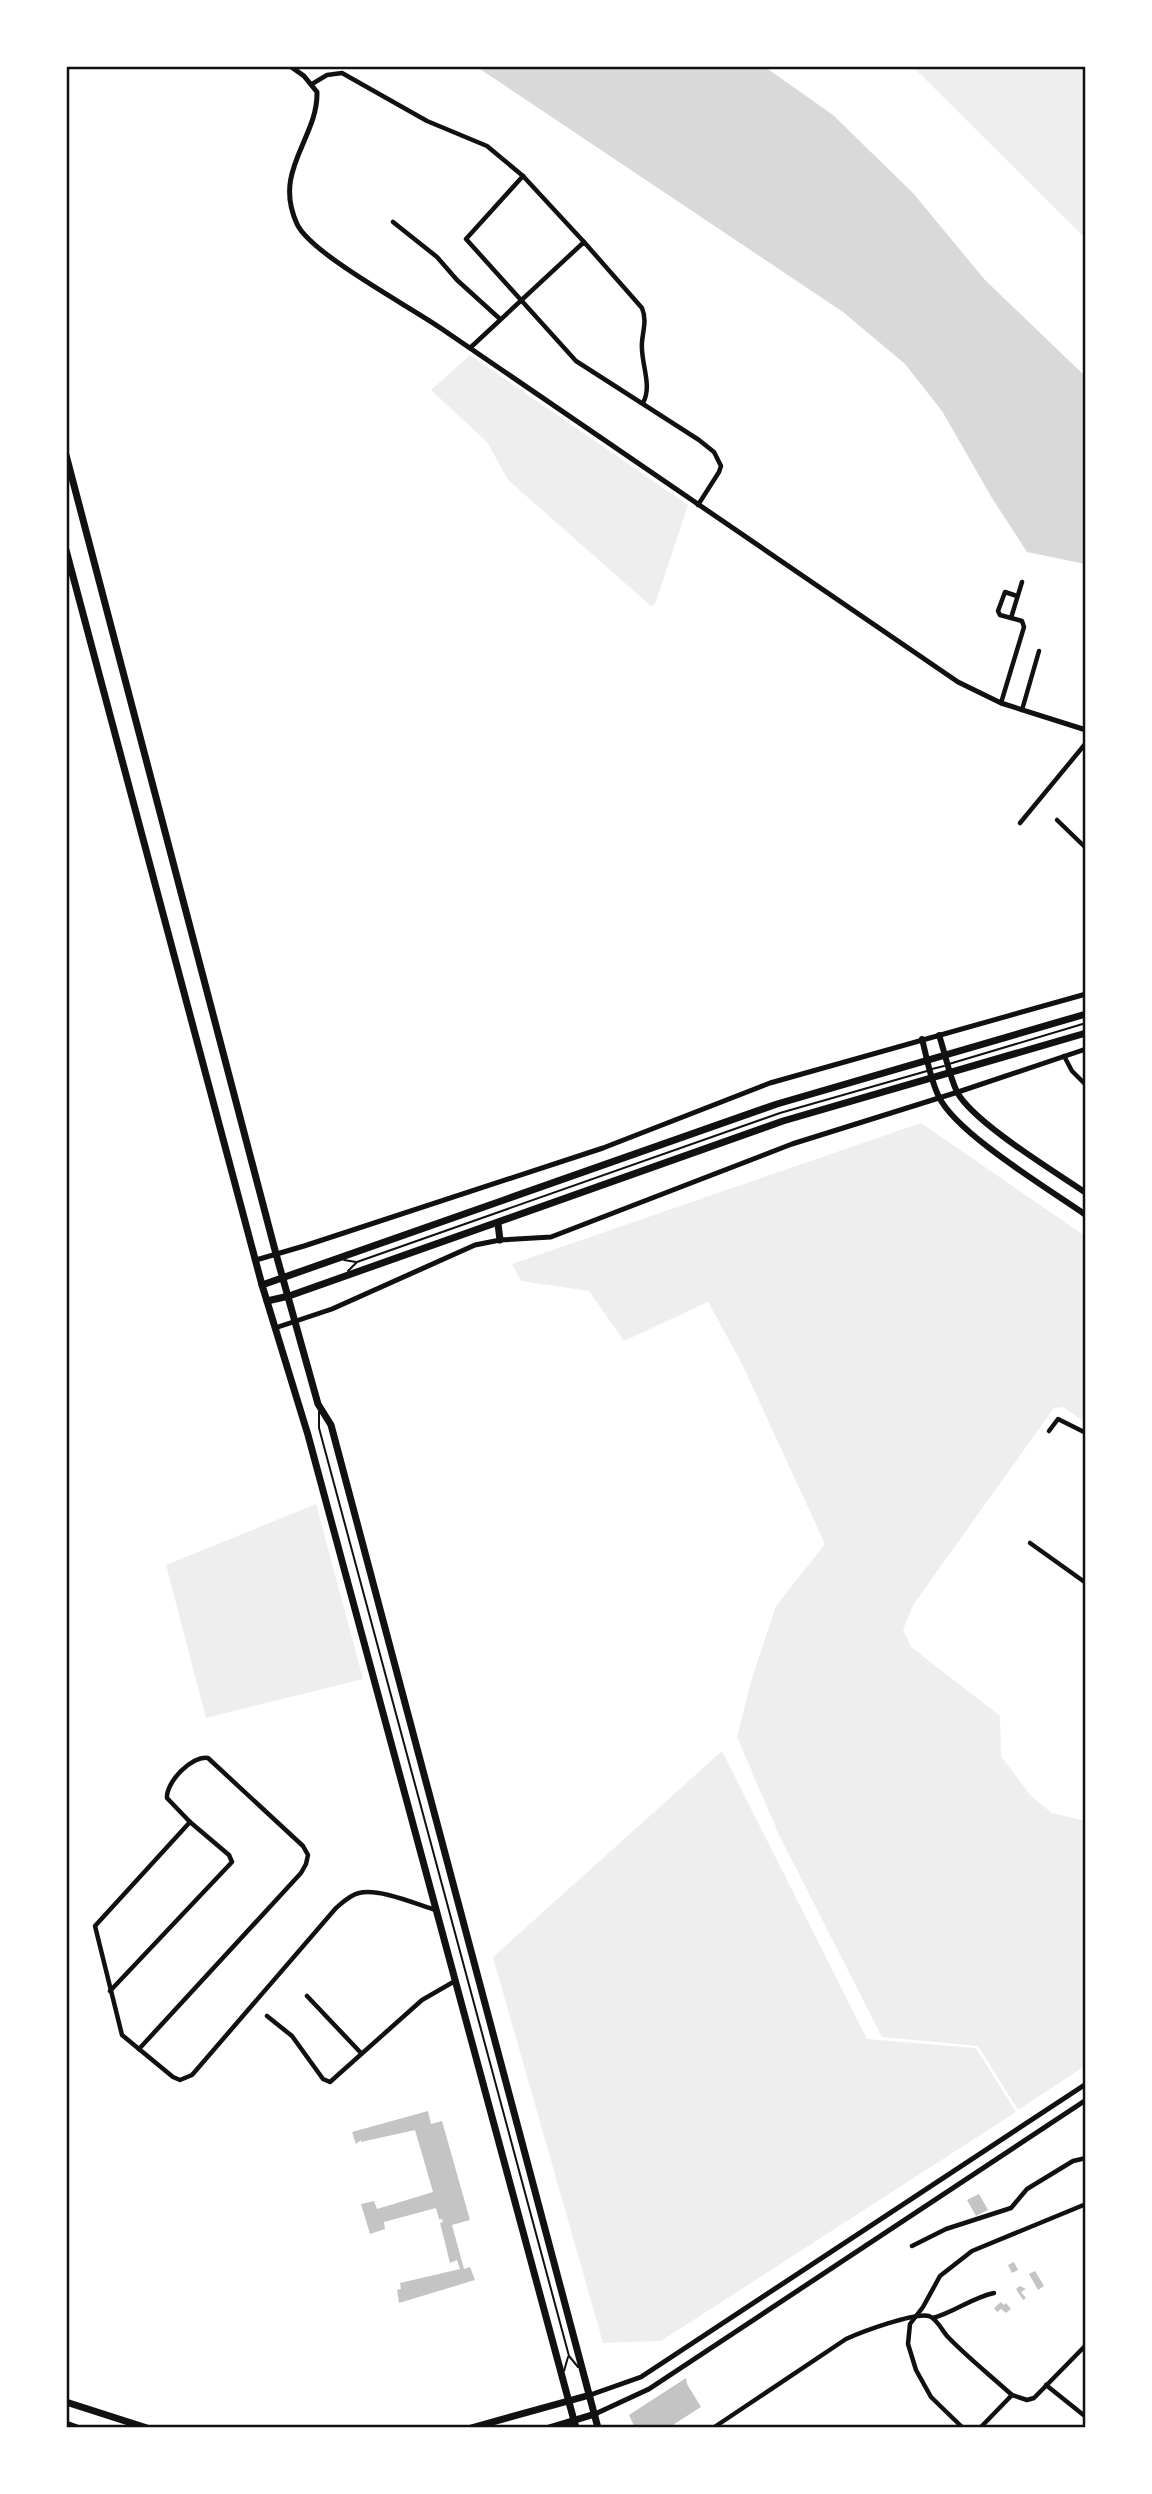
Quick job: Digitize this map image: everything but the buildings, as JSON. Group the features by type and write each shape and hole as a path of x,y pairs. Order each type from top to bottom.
{"main road":[{"path":"66,455 276,1254 318,1404 331,1425 598,2427"},
{"path":"66,550 262,1284 309,1435 575,2424"},
{"path":"262,1284 340,1259 777,1104 1086,1014"},
{"path":"267,1301 289,1296 498,1224 783,1121 1086,1033"},
{"path":"939,1035 958,1092 970,1108 1004,1136 1086,1193"},
{"path":"922,1040 939,1098 958,1122 993,1151 1086,1215"},
{"path":"498,1224 500,1240"},
{"path":"471,2427 590,2395"},
{"path":"66,2402 147,2427"},
{"path":"548,2427 575,2424 595,2414"},
{"path":"66,2424 77,2427"}],"street":[{"path":"290,66 312,84 317,92 317,101 290,179 291,206 300,231 320,251 470,348 958,682 1001,703 1086,730"},
{"path":"312,84 334,72 351,76 427,121 478,141 523,176 642,308 645,315 641,357 647,388 643,403"},
{"path":"523,176 466,239 576,360 699,440 719,459 719,472 698,505"},
{"path":"393,222 437,257 457,280 500,319"},
{"path":"470,348 584,242"},
{"path":"1011,618 1022,582"},
{"path":"1001,703 1024,626 1022,621 1000,615 998,611 1005,592 1017,596"},
{"path":"1022,710 1039,651"},
{"path":"1020,823 1086,743"},
{"path":"1057,820 1086,848"},
{"path":"256,1259 603,1148 770,1083 1086,994"},
{"path":"275,1328 332,1309 475,1245 500,1240 551,1237 792,1144 1086,1049"},
{"path":"1064,1056 1076,1077 1086,1085"},
{"path":"1049,1431 1058,1419 1086,1433"},
{"path":"1030,1543 1086,1583"},
{"path":"110,1991 232,1862 229,1855 190,1822 167,1798 166,1791 194,1759 200,1756 208,1758 303,1846 308,1855 306,1864 301,1873 139,2049"},
{"path":"190,1822 95,1926 122,2035 180,2080 192,2075 336,1908 348,1898 359,1892 372,1892 436,1910"},
{"path":"267,2016 292,2036 323,2078 330,2082 422,2000 455,1980"},
{"path":"307,1996 361,2053"},
{"path":"590,2395 641,2377 1086,2084"},
{"path":"595,2414 649,2389 1086,2100"},
{"path":"912,2246 946,2229 1010,2208 1027,2189 1073,2161 1086,2158"},
{"path":"963,2427 931,2398 916,2370 907,2337 910,2324 940,2276 972,2251 1085,2205"},
{"path":"933,2318 956,2310 978,2297 994,2293"},
{"path":"713,2427 846,2339 868,2329 915,2317 926,2315 933,2318 947,2335 1012,2395 1027,2400 1034,2398 1086,2345"},
{"path":"1046,2385 1086,2417"},
{"path":"980,2427 1012,2395"}],"lane":[{"path":"342,1278 357,1262 780,1113 1086,1023"},
{"path":"340,1259 357,1262"},
{"path":"318,1404 319,1428 569,2356 585,2375"},
{"path":"562,2376 569,2356"}],"shaded area":[{"path":"477,67 765,67 833,115 913,193 985,280 1085,376 1085,564 1027,552 942,411 905,364 843,312"},
{"path":"913,67 1085,67 1085,238"},
{"path":"470,355 688,505 655,604 651,606 508,480 487,442 431,390"},
{"path":"921,1123 1085,1236 1085,1422 1063,1407 1054,1408 913,1605 903,1630 911,1647 1000,1716 1001,1756 1031,1796 1052,1813 1085,1821 1085,2066 1018,2110 978,2046 882,2037 779,1835 737,1737 751,1681 776,1606 825,1544 741,1362 708,1302 624,1341 589,1291 521,1281 512,1264"},
{"path":"316,1504 363,1679 206,1718 166,1565"},
{"path":"722,1751 867,2039 976,2048 1016,2112 661,2341 603,2343 493,1957"}]}
